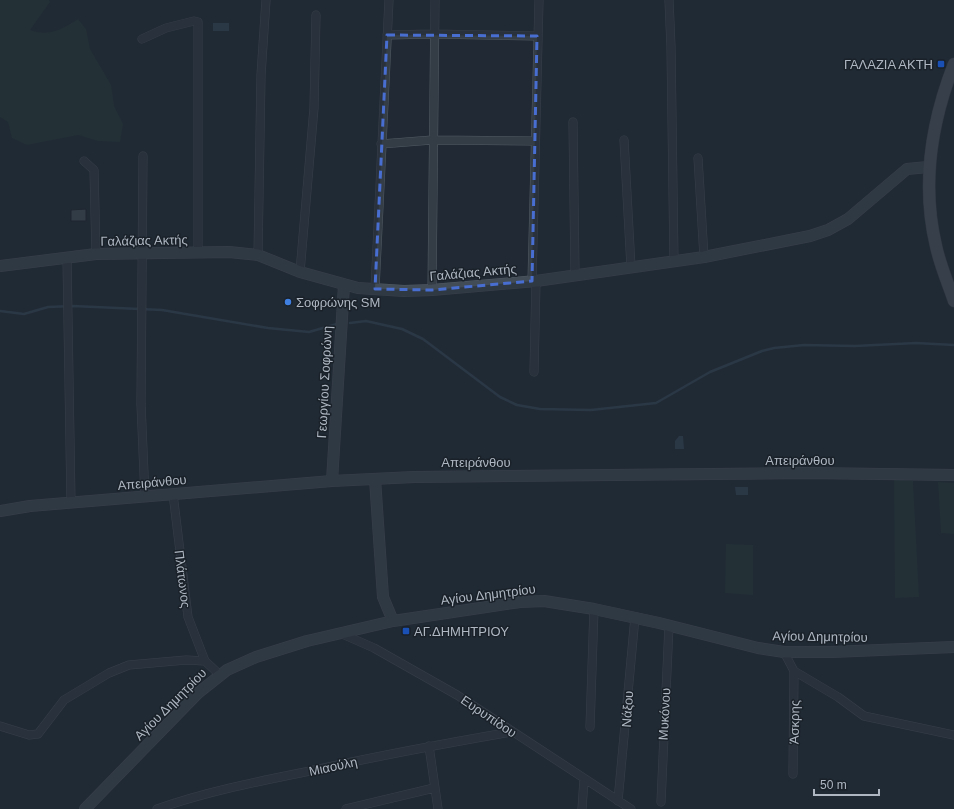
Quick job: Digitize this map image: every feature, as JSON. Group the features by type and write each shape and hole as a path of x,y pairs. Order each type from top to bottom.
{"main road":[{"path":"953,67 934,126 928,167 930,211 936,246 954,301"},
{"path":"943,269 954,289"}],"street":[{"path":"258,254 261,75 266,0"},
{"path":"375,289 388,0"},
{"path":"432,290 433,34 435,0"},
{"path":"534,372 535,141 539,0"},
{"path":"669,0 674,262"},
{"path":"300,272 314,108 316,15"},
{"path":"142,39 166,28 194,21 198,22 198,253"},
{"path":"387,35 433,34 537,36"},
{"path":"573,122 575,274"},
{"path":"381,144 432,140 535,141"},
{"path":"624,140 631,267"},
{"path":"143,156 141,404 145,497"},
{"path":"698,158 704,257"},
{"path":"84,161 94,170 96,254"},
{"name":"Γαλάζιας Ακτής","path":"0,266 96,254 229,252 258,254 300,272 344,285 375,289 404,291 432,290 534,281 704,257 793,240 828,230 848,219 904,170 928,167"},
{"path":"67,258 71,502"},
{"name":"Γεωργίου Σοφρώνη","path":"332,481 344,285"},
{"name":"Απειράνθου","path":"0,511 71,502 375,478 809,473 954,474"},
{"path":"375,478 383,597 393,621"},
{"name":"Πλάτωνος","path":"173,494 188,617 206,661"},
{"name":"Αγίου Δημητρίου","path":"85,809 181,710 220,675 256,657 307,641 393,621 520,602 544,601 635,617 758,648 784,652 831,652 954,647"},
{"path":"590,727 594,609"},
{"name":"Νάξου","path":"618,801 635,617"},
{"name":"Μυκόνου","path":"661,802 669,626"},
{"name":"Ευρυπίδου","path":"340,633 374,648 457,695 511,732 550,754 584,779 631,809"},
{"path":"784,652 794,671 838,697 864,716 954,735"},
{"path":"0,726 28,735 38,734 64,700 86,686 129,665 179,660 206,661 220,675"},
{"name":"Άσκρης","path":"793,774 794,671"},
{"name":"Μιαούλη","path":"158,809 222,790 429,746 511,732"},
{"path":"429,746 438,809"},
{"path":"582,809 584,779"},
{"path":"346,809 434,788"}],"highlighted area":[{"path":"387,35 537,36 532,281 432,290 375,289"}],"shaded area":[{"path":"0,0 49,0 50,2 30,30 37,32 43,33 56,31 78,19 86,29 90,49 111,85 114,106 123,124 120,142 98,141 78,135 27,145 12,138 8,122 0,117"},
{"path":"894,479 913,481 919,597 895,598"},
{"path":"938,482 954,483 954,534 941,533"},
{"path":"726,544 753,545 753,595 725,593"}],"water":[{"path":"213,23 229,23 229,31 213,31"},
{"path":"679,436 683,436 684,449 675,449 675,441"},
{"path":"735,487 748,487 748,495 736,495"}],"building":[{"path":"86,209 86,221 71,221 71,210"}],"waterway":[{"path":"0,311 24,314 48,307 73,306 162,310 268,328 309,332 337,324"},
{"path":"350,323 366,321 402,329 423,339 500,397 517,405 540,409 591,410 656,403 710,372 762,351 774,348 804,345 855,346 916,343 954,345"}],"place":[{"name":"ΓΑΛΑΖΙΑ ΑΚΤΗ","path":"941,64"},
{"name":"Σοφρώνης SM","path":"288,302"},
{"name":"ΑΓ.ΔΗΜΗΤΡΙΟΥ","path":"406,631"}]}
